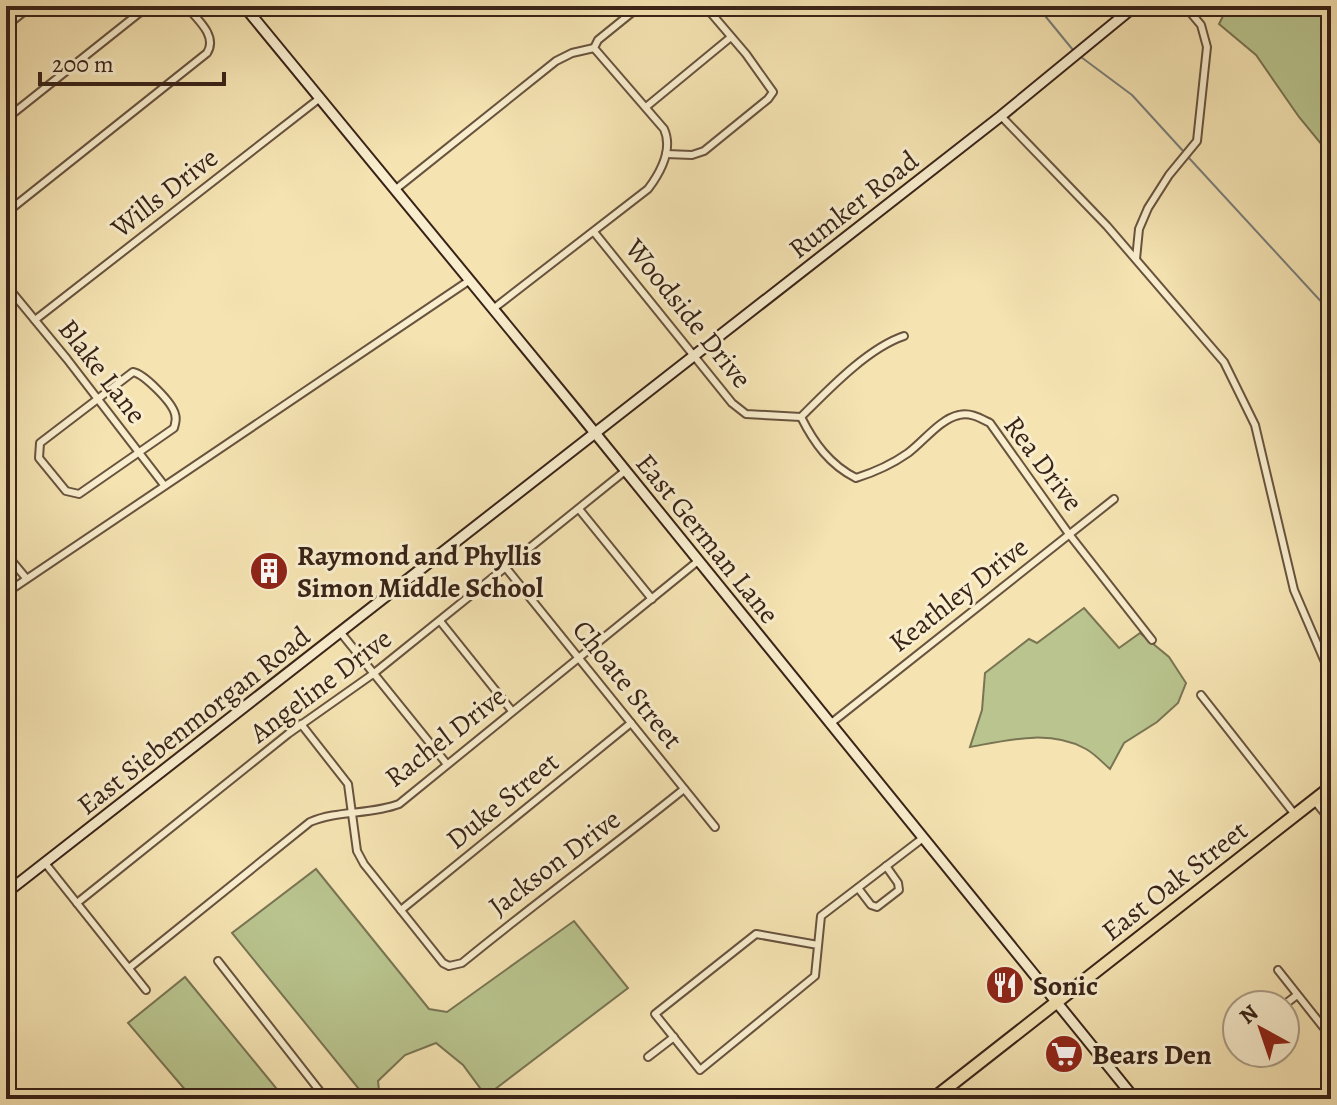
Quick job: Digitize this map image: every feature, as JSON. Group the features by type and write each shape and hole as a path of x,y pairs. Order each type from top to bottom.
{"highway":[{"name":"East Oak Street","path":"938,1098 1331,787"}],"street":[{"path":"6,26 31,6"},
{"path":"6,119 148,6"},
{"path":"6,213 207,53 211,46 207,31 186,6"},
{"name":"East German Lane","path":"244,6 596,434 1135,1099"},
{"path":"594,48 598,40 640,6"},
{"path":"666,154 692,155 704,151 773,92 705,6"},
{"name":"Rumker Road","path":"596,434 1001,116 1135,6"},
{"path":"1136,259 1139,229 1148,208 1197,141 1207,47 1201,25 1185,6"},
{"path":"646,107 731,37"},
{"path":"493,309 648,189 659,175 666,154 667,136 594,48"},
{"path":"396,189 556,61 594,48"},
{"name":"Wills Drive","path":"35,320 320,98"},
{"path":"1001,116 1136,259 1224,362 1255,425 1294,590 1331,676"},
{"name":"Woodside Drive","path":"594,232 732,403 746,414 801,417"},
{"path":"6,593 470,280"},
{"name":"Blake Lane","path":"6,285 164,485"},
{"path":"801,417 822,395 886,342 904,336"},
{"path":"139,372 172,408 176,420 174,428 79,494 66,491 43,464 38,451 44,439 97,398 127,374 139,372"},
{"name":"Rea Drive","path":"801,417 811,436 838,469 856,478 878,471 907,453 948,419 961,414 978,416 990,423 1069,534 1152,640"},
{"name":"East Siebenmorgan Road","path":"6,893 596,434"},
{"name":"Angeline Drive","path":"77,903 301,724 373,674 625,471"},
{"name":"Keathley Drive","path":"830,724 1114,499"},
{"path":"579,509 652,599"},
{"path":"6,554 26,578"},
{"name":"Rachel Drive","path":"129,968 310,822 323,817 384,810 399,804 698,561"},
{"name":"Choate Street","path":"506,568 715,827"},
{"path":"440,621 512,711"},
{"path":"341,633 446,763"},
{"path":"1201,695 1296,816"},
{"name":"Duke Street","path":"401,910 631,723"},
{"path":"301,724 348,784 357,851 401,910"},
{"name":"Jackson Drive","path":"401,910 443,963 449,966 462,963 558,884 593,862 684,789"},
{"path":"1314,800 1331,821"},
{"path":"818,945 756,934 655,1014 700,1070 815,976 821,916 923,838"},
{"path":"45,863 146,990"},
{"path":"858,888 874,907 888,898 899,887 886,866"},
{"path":"6,875 15,886"},
{"path":"218,961 326,1099"},
{"path":"1278,970 1292,989"},
{"path":"1301,1000 1331,1037"},
{"path":"648,1057 674,1037"}],"green space":[{"path":"1228,6 1331,6 1331,156 1299,117 1256,55 1219,24"},
{"path":"1084,608 1119,648 1140,633 1169,657 1186,683 1178,703 1157,722 1124,743 1110,769 1086,749 1058,739 1029,738 970,747 982,710 985,673 1029,639 1037,643"},
{"path":"316,869 429,1009 447,1012 574,921 628,988 486,1096 463,1065 436,1043 405,1055 378,1081 380,1099 367,1099 232,933"},
{"path":"185,977 285,1099 193,1099 128,1023"}],"waterway":[{"path":"1037,6 1073,50"},
{"path":"1081,57 1132,95 1184,152"},
{"path":"1189,158 1327,308 1331,318"}],"place":[{"name":"Raymond and Phyllis Simon Middle School","path":"269,571"},
{"name":"Sonic","path":"1005,985"},
{"name":"Bears Den","path":"1064,1054"}]}
